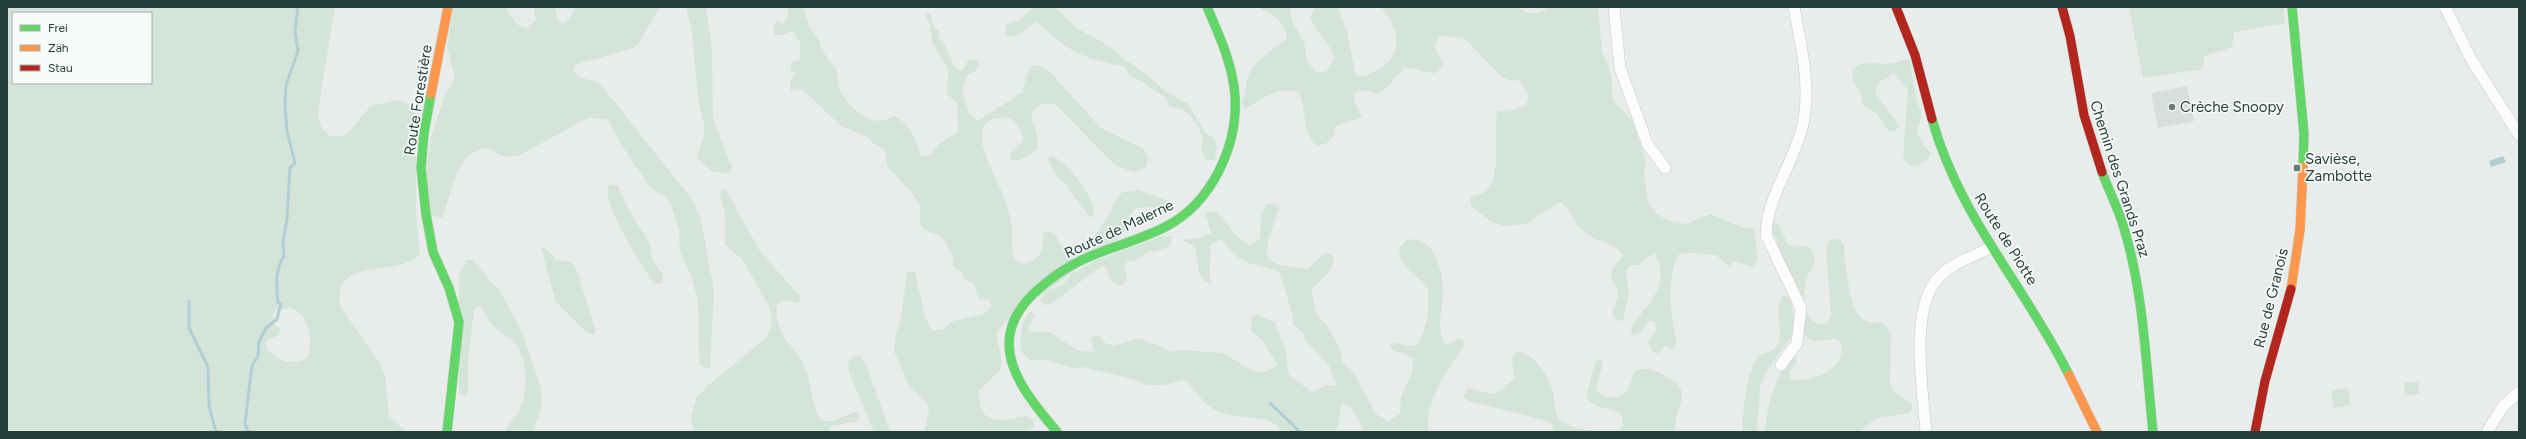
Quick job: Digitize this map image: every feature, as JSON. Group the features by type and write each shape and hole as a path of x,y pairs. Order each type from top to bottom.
{"street":[{"name":"Route Forestière","path":"447,432 459,322 449,288 433,252 426,214 422,168 424,133 448,7"},
{"name":"Route de Malerne","path":"1057,432 1024,392 1014,373 1007,352 1007,337 1012,320 1022,304 1056,276 1084,259 1145,236 1181,218 1204,196 1226,154 1236,112 1233,79 1220,39 1207,7"},
{"path":"1614,7 1620,68 1647,143 1665,168"},
{"path":"1781,365 1797,343 1801,308 1766,235 1767,223 1773,201 1802,129 1806,106 1805,68 1794,7"},
{"name":"Route de Piotte","path":"1896,7 1916,52 1938,139 1966,204 1991,247 2050,337 2097,432"},
{"name":"Chemin des Grands Praz","path":"2062,7 2070,36 2084,115 2106,184 2125,230 2132,258 2141,316 2153,432"},
{"name":"Rue de Granois","path":"2255,432 2265,381 2297,260 2304,145 2292,7"},
{"path":"2445,7 2471,59 2519,136"},
{"path":"1926,432 1921,361 1922,316 1926,298 1935,280 1951,266 1991,247"},
{"path":"2486,432 2503,406 2519,392"}],"shaded area":[{"name":"Crèche Snoopy","path":"2187,86 2194,121 2158,128 2151,93"}],"green space":[{"path":"7,7 335,7 320,98 318,116 321,127 328,135 336,137 347,134 371,106 397,100 407,103 413,110 416,124 416,212 420,254 409,262 396,266 368,270 356,274 346,280 340,290 340,306 379,362 385,375 389,416 406,432 7,432","holes":["290,308 296,311 306,322 310,336 310,344 307,358 301,361 289,362 279,359 265,346 267,340 279,335 281,328 274,325 273,314 276,310"]},
{"path":"453,7 505,7 518,25 528,28 536,20 534,7 555,7 558,20 563,23 568,20 576,7 660,7 638,44 633,48 575,65 573,70 578,77 597,82 602,86 691,198 700,216 714,290 710,367 706,369 699,364 698,301 692,278 680,252 679,231 672,208 667,198 650,187 622,146 608,119 588,118 520,155 507,157 488,148 477,151 468,157 461,165 452,186 442,218 433,216 421,199 431,137 445,95 454,80 454,74 447,47"},
{"path":"686,7 706,7 712,50 713,119 732,168 729,174 712,171 697,158 705,129 698,99 692,32"},
{"path":"788,7 803,7 809,26 819,40 821,49 838,72 837,80 839,88 847,102 866,117 876,121 895,116 901,120 912,133 921,156 930,155 939,144 958,132 957,103 946,93 949,71 933,44 929,21 925,17 926,13 930,14 934,27 939,31 939,38 943,42 956,68 961,71 968,61 974,59 979,62 976,71 968,74 962,90 970,115 978,121 1022,92 1027,74 1032,66 1039,66 1048,70 1100,127 1144,149 1148,157 1146,167 1136,172 1116,166 1055,104 1050,103 1039,105 1034,110 1031,118 1037,134 1038,148 1022,159 1014,161 1011,160 1010,155 1020,145 1022,136 1019,128 1011,118 995,119 986,123 982,132 982,142 985,154 1004,197 1011,220 1014,259 1022,263 1037,258 1040,254 1043,245 1043,233 1046,231 1055,234 1060,245 1066,247 1089,239 1102,227 1122,192 1139,190 1171,202 1173,206 1171,211 1167,213 1152,207 1136,208 1130,215 1124,234 1006,321 996,333 1002,361 1001,370 979,390 982,410 986,416 999,420 1027,416 1033,420 1034,426 1031,429 1019,432 924,432 929,411 927,403 909,386 894,351 896,333 901,317 907,272 915,272 925,316 931,330 942,330 953,321 984,314 991,307 990,301 979,299 973,283 964,278 962,273 954,267 954,262 947,243 940,236 925,230 922,227 920,222 919,203 887,166 885,149 874,144 867,137 841,126 802,89 791,91 790,83 795,74 790,69 791,63 800,60 800,43 793,31 782,35 775,35 773,28 777,21 783,24 788,15"},
{"path":"1031,7 1055,7 1077,28 1114,49 1121,57 1142,71 1167,92 1187,103 1206,133 1215,139 1217,147 1215,160 1206,160 1201,148 1201,132 1191,116 1183,110 1170,107 1164,95 1155,91 1139,80 1130,77 1124,66 1099,61 1075,52 1060,42 1036,22 1018,35 1005,35 1006,24 1019,20 1031,10"},
{"path":"1261,7 1290,7 1292,21 1304,42 1307,61 1317,73 1326,71 1335,58 1310,17 1315,7 1338,7 1347,32 1356,76 1364,76 1369,75 1385,65 1392,57 1395,50 1395,33 1392,24 1381,7 1519,7 1525,12 1533,13 1547,10 1546,7 1598,7 1602,52 1611,73 1613,101 1633,121 1646,161 1644,174 1648,202 1656,213 1667,220 1686,224 1710,214 1744,228 1754,228 1758,260 1753,267 1734,261 1729,266 1716,255 1693,253 1679,254 1672,276 1670,298 1677,344 1672,349 1665,346 1659,353 1654,353 1648,343 1657,329 1654,322 1649,321 1640,333 1632,335 1631,329 1659,286 1661,277 1655,254 1646,258 1640,265 1631,265 1626,272 1629,294 1623,320 1616,321 1612,312 1618,297 1617,289 1611,278 1612,269 1623,255 1614,246 1594,238 1583,230 1561,202 1527,224 1504,226 1490,221 1471,206 1470,197 1485,192 1491,185 1494,175 1496,165 1497,111 1516,109 1526,105 1529,96 1520,80 1511,81 1502,77 1464,38 1440,36 1434,47 1444,64 1435,73 1412,68 1404,68 1386,88 1377,94 1365,90 1357,92 1354,94 1354,100 1362,117 1335,127 1330,141 1317,146 1308,133 1299,93 1285,90 1278,91 1264,97 1245,109 1242,101 1249,74 1261,59 1287,38 1286,33 1279,21 1271,14 1262,10"},
{"path":"2129,7 2283,7 2285,23 2234,32 2232,47 2204,56 2203,69 2143,78"},
{"path":"1903,60 1910,60 1916,96 1922,115 1917,131 1924,146 1930,152 1929,158 1917,166 1910,166 1903,157 1908,90 1894,73 1878,83 1875,93 1900,126 1894,132 1889,131 1875,112 1868,107 1863,106 1860,91 1853,81 1852,69 1858,65 1864,63 1889,64"},
{"path":"1051,156 1057,158 1070,170 1088,194 1094,208 1092,217 1089,217 1065,183 1058,178 1048,159"},
{"path":"610,184 618,186 632,216 650,243 652,259 663,274 663,283 654,284 623,234 610,204 608,192"},
{"path":"722,189 726,190 761,253 800,296 799,303 784,300 777,305 777,316 779,326 783,334 804,364 809,379 815,409 820,420 830,421 855,412 859,413 858,421 831,426 827,432 694,432 691,417 696,399 707,386 766,338 772,323 769,306 742,259 725,245 725,213 720,195"},
{"path":"1267,204 1275,204 1279,208 1268,240 1267,256 1271,260 1280,265 1307,269 1325,253 1332,254 1334,262 1328,273 1311,290 1317,316 1325,323 1339,346 1343,363 1355,375 1376,414 1389,422 1400,413 1401,397 1412,372 1413,358 1391,349 1390,345 1394,342 1407,346 1416,345 1424,332 1428,310 1428,288 1402,261 1399,249 1406,240 1415,240 1423,242 1434,253 1440,269 1443,286 1440,323 1442,337 1445,343 1449,344 1459,338 1463,340 1464,347 1438,386 1430,409 1428,432 1365,432 1350,406 1343,403 1335,432 1283,432 1276,425 1263,419 1229,415 1217,411 1207,404 1184,380 1164,385 1148,385 1133,379 1082,367 1073,368 1045,360 1030,360 1021,351 1023,324 1027,315 1031,311 1035,316 1029,325 1028,332 1050,332 1076,350 1094,352 1091,338 1099,335 1105,343 1114,346 1139,338 1170,351 1182,350 1223,353 1253,371 1266,372 1278,365 1261,339 1251,331 1252,316 1257,314 1275,323 1285,349 1289,375 1312,392 1327,385 1337,387 1328,364 1307,342 1302,332 1293,325 1293,317 1280,273 1246,262 1235,255 1220,239 1210,245 1210,275 1212,285 1206,282 1200,274 1195,246 1182,240 1202,237 1211,233 1205,213 1216,211 1238,237 1250,245 1260,238 1261,214"},
{"path":"1774,223 1778,223 1788,245 1809,247 1813,253 1814,264 1806,282 1804,299 1808,315 1812,321 1819,324 1827,323 1831,315 1826,249 1829,241 1835,238 1841,240 1844,246 1848,285 1854,306 1862,319 1870,322 1881,323 1888,329 1891,335 1890,385 1896,393 1912,404 1911,412 1875,419 1860,432 1765,432 1770,402 1776,382 1791,355 1795,357 1797,362 1789,372 1791,379 1809,379 1819,376 1836,365 1840,358 1842,349 1839,340 1831,339 1812,341 1805,336 1792,278 1771,226"},
{"path":"1162,236 1172,236 1170,247 1146,253 1134,261 1128,261 1124,266 1127,278 1123,285 1117,285 1110,279 1106,266 1100,267 1051,304 1043,305 1040,299 1048,291 1063,284 1071,274 1095,261"},
{"path":"541,248 546,248 556,260 572,262 576,268 596,331 593,335 586,332 556,302"},
{"path":"467,260 473,260 501,293 522,332 541,388 542,405 533,432 505,432 522,404 525,386 524,366 519,349 514,342 494,327 483,310 478,306 474,309 468,362 468,390 466,395 459,395 459,273"},
{"path":"1783,295 1791,299 1795,328 1788,342 1766,371 1760,388 1757,432 1742,432 1746,392 1754,364 1758,355 1774,349 1780,338 1778,308"},
{"path":"1516,351 1530,356 1536,361 1545,374 1552,389 1556,412 1560,420 1573,427 1598,432 1554,432 1552,424 1547,421 1469,401 1464,397 1466,390 1470,388 1492,394 1501,391 1515,378 1512,361"},
{"path":"854,356 860,356 866,364 890,432 874,432 849,372 848,363"},
{"path":"1599,359 1603,361 1597,383 1597,391 1605,396 1614,397 1626,391 1636,370 1640,369 1652,370 1673,381 1682,393 1682,399 1675,422 1675,432 1619,432 1623,422 1619,412 1596,406 1586,397 1595,363"},
{"path":"2418,382 2419,394 2405,395 2404,383"},
{"path":"2348,388 2351,405 2334,408 2331,391"}],"water":[{"path":"2503,156 2506,162 2491,167 2489,161"}],"waterway":[{"path":"248,432 245,423 252,366 258,356 259,342 266,328 277,319 281,304 278,302 277,278 279,267 284,256 283,241 287,219 290,168 295,163 287,131 285,105 286,85 298,51 295,31 298,7"},
{"path":"189,301 189,328 208,367 209,406 216,432"},
{"path":"1270,403 1300,432"}],"traffic: fast":[{"path":"1057,432 1031,399 1020,382 1013,365 1009,348 1011,330 1018,312 1033,294 1055,276 1074,264 1091,256 1146,236 1167,226 1183,216 1197,203 1209,188 1227,153 1235,115 1235,96 1234,84 1221,39 1207,7"},
{"path":"2292,7 2304,134 2303,167"},
{"path":"431,94 424,133 421,168 426,214 433,252 449,288 459,322 447,432"},
{"path":"1932,119 1944,154 1959,188 1976,220 2052,342 2069,375"},
{"path":"2102,172 2123,224 2136,281 2144,331 2153,432"}],"traffic: slow":[{"path":"431,94 448,7"},
{"path":"2291,289 2300,230 2303,167"},
{"path":"2069,375 2097,432"}],"traffic: jam":[{"path":"1896,7 1915,55 1932,119"},
{"path":"2062,7 2070,36 2084,115 2102,172"},
{"path":"2255,432 2265,381 2291,289"}],"place":[{"name":"Crèche Snoopy","path":"2172,107"},
{"name":"Savièse, Zambotte","path":"2297,168"}]}
